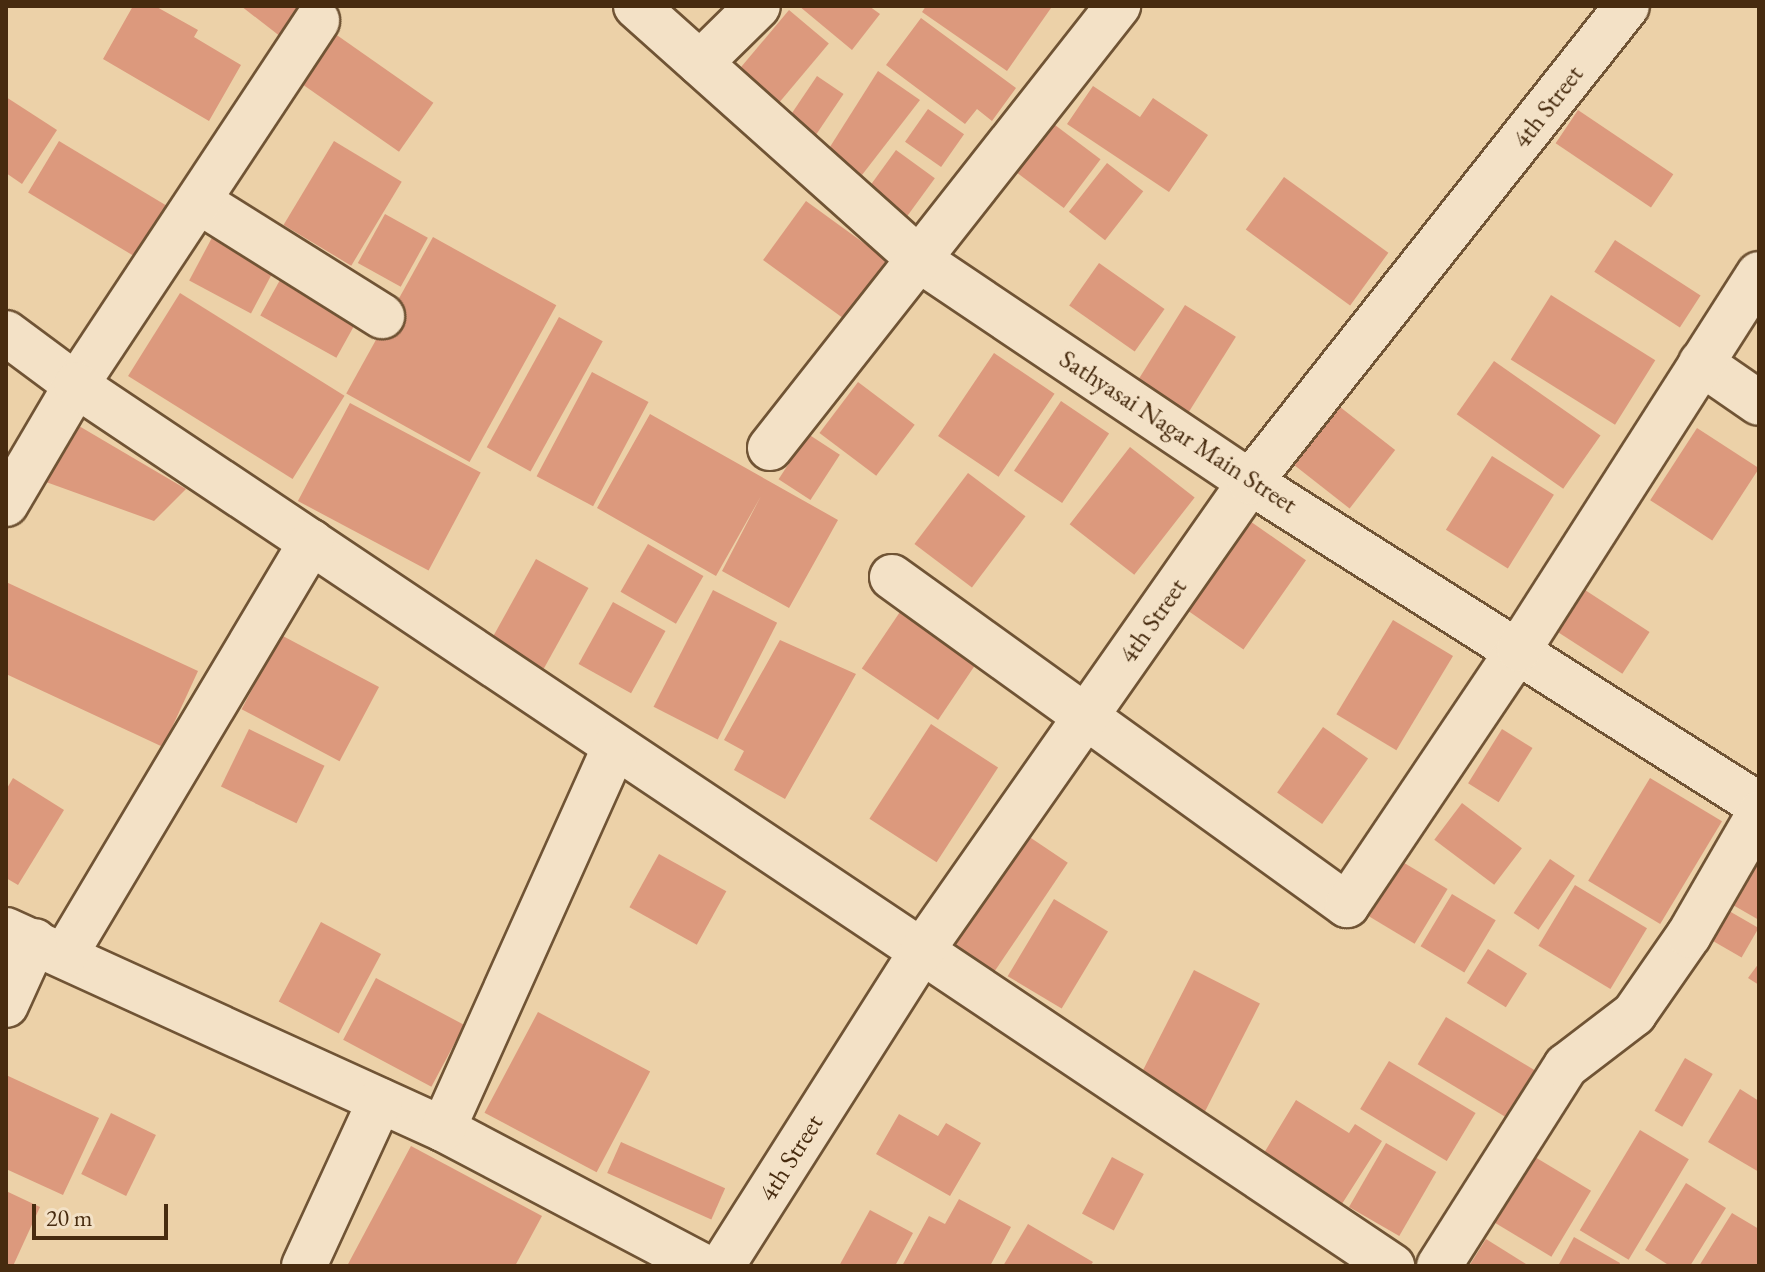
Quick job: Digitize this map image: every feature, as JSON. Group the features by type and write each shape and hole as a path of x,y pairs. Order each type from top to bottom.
{"street":[{"name":"Sathyasai Nagar Main Street","path":"636,6 921,261 1250,482 1519,649 1759,805"},
{"path":"700,63 758,6"},
{"path":"770,448 921,261 1118,6"},
{"name":"4th Street","path":"722,1266 923,949 1250,482 1627,6"},
{"path":"6,504 76,385 317,21"},
{"path":"200,202 382,316"},
{"path":"892,577 1347,905 1519,649 1759,274"},
{"path":"6,333 76,385 615,747 923,949 1392,1266"},
{"path":"1701,363 1759,403"},
{"path":"6,1005 35,942 311,542"},
{"path":"443,1129 615,747"},
{"path":"1439,1266 1566,1066 1634,1014 1689,935 1759,814"},
{"path":"35,942 443,1129 703,1266"},
{"path":"308,1265 380,1101"}],"building":[{"path":"133,6 155,6 198,30 194,37 241,65 209,121 103,59"},
{"path":"241,6 304,6 281,37"},
{"path":"799,6 869,6 880,14 852,50"},
{"path":"926,6 1051,8 1007,71 922,12"},
{"path":"789,10 829,43 774,109 734,75"},
{"path":"921,18 1016,88 992,121 977,109 965,124 886,65"},
{"path":"331,31 433,103 399,152 297,80"},
{"path":"878,71 920,100 862,175 828,150"},
{"path":"817,76 844,94 808,147 781,129"},
{"path":"1093,86 1140,117 1153,98 1208,135 1169,192 1067,124"},
{"path":"6,97 57,130 22,184 6,173"},
{"path":"928,109 964,134 941,167 905,142"},
{"path":"1578,110 1673,174 1651,207 1556,143"},
{"path":"1051,122 1101,159 1064,208 1014,171"},
{"path":"59,141 170,208 140,259 28,192"},
{"path":"334,141 402,182 351,266 284,225"},
{"path":"896,150 935,178 906,218 867,190"},
{"path":"1107,163 1143,191 1105,240 1069,212"},
{"path":"1284,177 1388,253 1350,305 1246,230"},
{"path":"806,201 889,261 846,320 763,260"},
{"path":"385,214 428,238 401,287 358,263"},
{"path":"215,232 277,265 251,313 189,281"},
{"path":"433,237 556,305 470,462 346,394"},
{"path":"1615,240 1701,296 1680,327 1594,272"},
{"path":"1099,263 1165,309 1135,351 1069,306"},
{"path":"285,271 361,313 336,358 260,316"},
{"path":"180,293 345,396 293,479 128,376"},
{"path":"1551,295 1655,360 1615,425 1511,359"},
{"path":"1185,305 1236,337 1186,417 1135,386"},
{"path":"559,317 603,341 530,472 487,447"},
{"path":"994,353 1055,394 999,477 938,436"},
{"path":"1494,361 1600,436 1563,489 1457,414"},
{"path":"592,372 649,402 593,506 537,476"},
{"path":"858,382 915,425 876,476 819,433"},
{"path":"1061,401 1109,433 1062,503 1014,471"},
{"path":"350,403 481,472 429,570 298,501"},
{"path":"1340,407 1395,450 1350,508 1294,465"},
{"path":"650,414 838,520 789,608 722,571 761,496 716,576 597,508"},
{"path":"79,426 186,489 154,521 46,482"},
{"path":"1697,428 1759,468 1712,540 1650,500"},
{"path":"808,434 840,455 810,500 779,479"},
{"path":"1130,447 1195,497 1134,575 1070,524"},
{"path":"1492,456 1554,495 1508,568 1446,530"},
{"path":"968,473 1026,516 972,587 914,544"},
{"path":"1247,519 1306,560 1243,650 1184,608"},
{"path":"648,544 703,576 676,624 620,592"},
{"path":"536,559 588,588 544,669 491,639"},
{"path":"6,582 198,671 163,747 6,674"},
{"path":"713,590 777,623 718,739 654,707"},
{"path":"1585,590 1650,632 1622,674 1558,632"},
{"path":"613,602 665,631 631,693 579,664"},
{"path":"906,603 982,654 938,720 862,668"},
{"path":"1393,620 1453,656 1396,750 1336,714"},
{"path":"281,635 379,687 340,761 242,709"},
{"path":"780,640 856,674 785,799 734,770 744,751 724,740"},
{"path":"931,724 998,768 937,862 869,819"},
{"path":"1323,727 1368,759 1322,824 1277,793"},
{"path":"249,729 324,766 296,823 221,787"},
{"path":"1502,729 1533,748 1499,802 1468,783"},
{"path":"13,778 64,810 18,885 6,878 6,790"},
{"path":"1650,778 1722,821 1660,924 1588,881"},
{"path":"1462,803 1522,848 1494,885 1434,840"},
{"path":"1028,836 1068,863 992,976 952,949"},
{"path":"1759,847 1759,920 1719,897"},
{"path":"659,854 726,891 697,945 629,907"},
{"path":"1391,855 1448,889 1415,944 1358,910"},
{"path":"1550,859 1575,876 1539,930 1514,913"},
{"path":"1575,885 1647,928 1610,989 1538,946"},
{"path":"1452,894 1496,920 1464,973 1421,946"},
{"path":"1054,899 1108,931 1062,1009 1008,976"},
{"path":"1717,904 1759,928 1742,957 1700,933"},
{"path":"321,922 381,954 339,1033 279,1001"},
{"path":"1488,949 1527,973 1506,1007 1467,983"},
{"path":"1759,963 1759,985 1748,978"},
{"path":"1194,970 1260,1004 1202,1117 1136,1083"},
{"path":"376,978 464,1025 431,1087 343,1040"},
{"path":"538,1012 650,1072 597,1172 484,1113"},
{"path":"1446,1017 1537,1072 1509,1119 1418,1064"},
{"path":"1685,1058 1713,1074 1682,1127 1654,1111"},
{"path":"1389,1061 1476,1113 1447,1161 1360,1109"},
{"path":"6,1075 99,1118 63,1195 6,1169"},
{"path":"1740,1089 1759,1101 1759,1172 1708,1142"},
{"path":"1296,1100 1349,1133 1355,1124 1382,1141 1340,1207 1261,1158"},
{"path":"111,1113 156,1135 126,1196 81,1174"},
{"path":"899,1114 938,1136 946,1123 981,1143 950,1196 876,1154"},
{"path":"1640,1130 1689,1159 1629,1260 1580,1230"},
{"path":"621,1142 725,1188 711,1219 607,1173"},
{"path":"1386,1143 1436,1172 1399,1236 1349,1207"},
{"path":"411,1146 542,1216 515,1266 347,1266"},
{"path":"1525,1151 1591,1191 1551,1257 1485,1217"},
{"path":"1112,1157 1144,1174 1114,1230 1082,1214"},
{"path":"1686,1183 1726,1208 1690,1266 1670,1266 1645,1250"},
{"path":"6,1191 40,1207 13,1266 6,1266"},
{"path":"959,1199 1011,1227 990,1266 902,1266 929,1216 945,1224"},
{"path":"870,1210 913,1233 895,1266 839,1266"},
{"path":"1732,1213 1759,1229 1759,1266 1699,1266"},
{"path":"1028,1224 1093,1262 1090,1266 1003,1266"},
{"path":"1574,1237 1620,1263 1619,1266 1558,1266"},
{"path":"1486,1239 1529,1266 1469,1266"}]}
